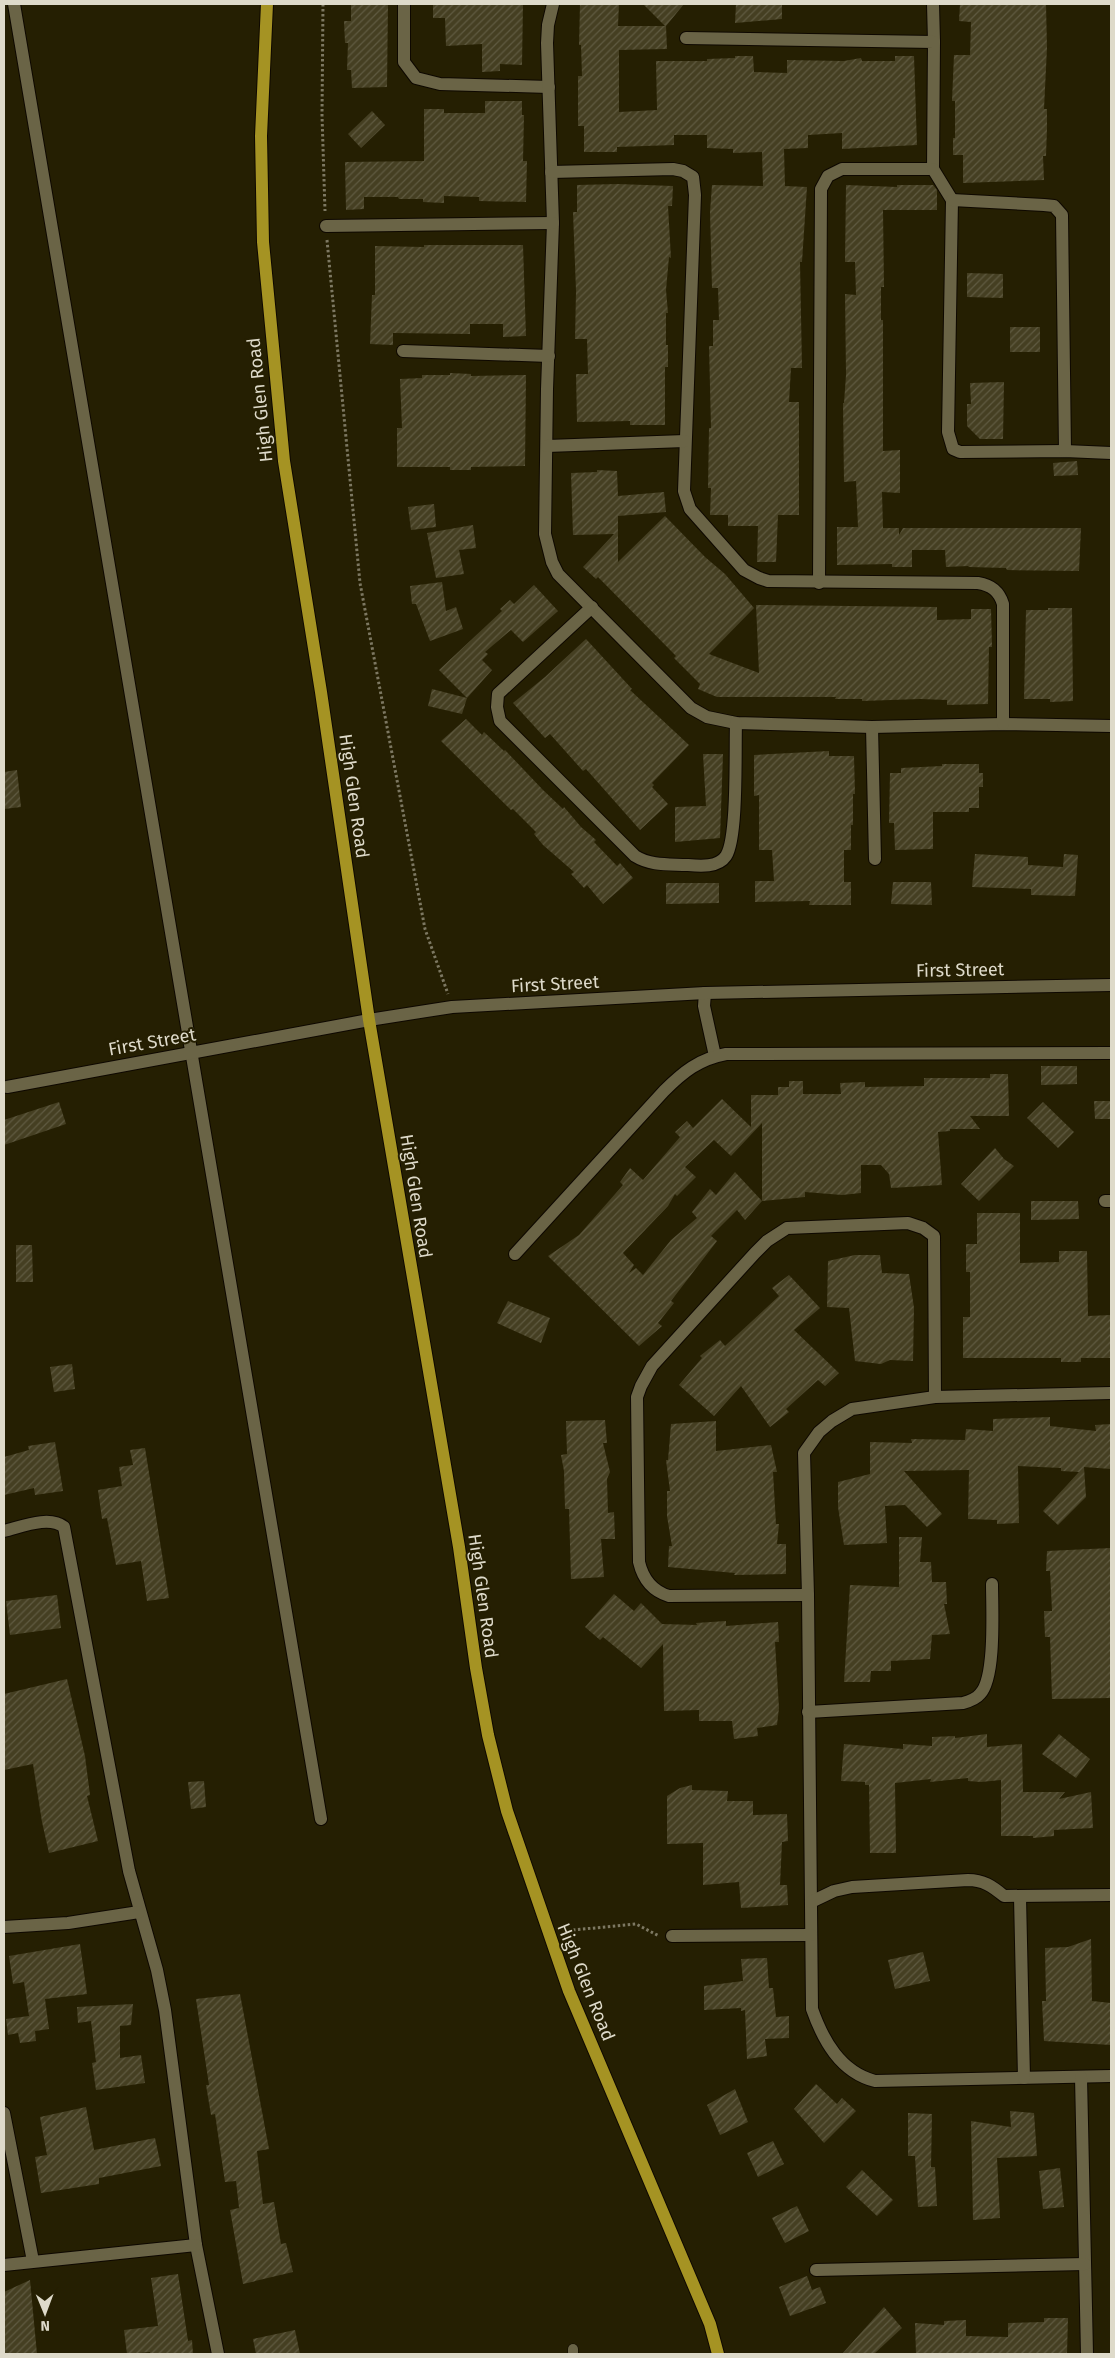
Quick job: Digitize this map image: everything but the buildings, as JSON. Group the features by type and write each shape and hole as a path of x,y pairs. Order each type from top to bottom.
{"main road":[{"name":"High Glen Road","path":"267,4 262,155 263,242 284,461 318,665 369,1020 459,1546 476,1668 488,1735 507,1811 547,1932 569,1991 710,2324 718,2354"}],"street":[{"path":"14,4 321,1819"},
{"path":"404,4 404,62 416,78 440,84 549,87"},
{"path":"554,4 548,25 553,223 545,534 548,550 558,574 691,708 707,717 736,723 872,727 1003,724 1111,726"},
{"path":"933,4 933,169 952,200 948,432 950,442 953,449 960,452 1065,451 1111,453"},
{"path":"686,38 934,42"},
{"path":"552,172 673,169 683,170 693,178 695,195 685,440 684,491 686,504 744,570 768,581 819,583 978,583 995,590 1003,604 1003,724"},
{"path":"819,583 822,189 828,176 842,169 933,169"},
{"path":"952,200 1054,206 1062,215 1065,451"},
{"path":"326,226 553,223"},
{"path":"404,351 549,356"},
{"path":"548,446 685,440"},
{"path":"592,607 498,694 498,714 500,721 635,856 653,864 705,866 719,863 726,857 733,828 736,723"},
{"path":"872,727 875,859"},
{"name":"First Street","path":"7,1087 369,1020 452,1007 705,993 1111,984"},
{"path":"705,993 704,1006 715,1056"},
{"path":"515,1254 664,1091 686,1069 702,1060 726,1054 1111,1053"},
{"path":"808,1596 669,1596 659,1593 646,1580 639,1562 637,1397 652,1366 755,1253 777,1233 788,1228 908,1223 923,1228 934,1236 935,1397"},
{"path":"1111,1393 935,1397 852,1409 832,1421 809,1443 804,1452 808,1596 812,2009 820,2031 834,2054 856,2073 875,2081 1111,2076"},
{"path":"4,1531 42,1522 58,1523 64,1527 129,1870 157,1970 165,2010 196,2244 218,2354"},
{"path":"808,1712 963,1703 973,1700 984,1690 990,1674 992,1584"},
{"path":"810,1902 834,1890 852,1887 979,1880 994,1887 1004,1896 1111,1895"},
{"path":"1020,1897 1024,2078"},
{"path":"4,1927 68,1922 140,1912"},
{"path":"672,1936 811,1935"},
{"path":"1081,2077 1087,2354"},
{"path":"4,2113 33,2261"},
{"path":"4,2265 196,2244"},
{"path":"816,2270 1085,2264"}],"path":[{"path":"323,4 322,115 326,226 360,583 425,930 452,1007"},
{"path":"547,1932 636,1924 656,1936 672,1936"}]}
